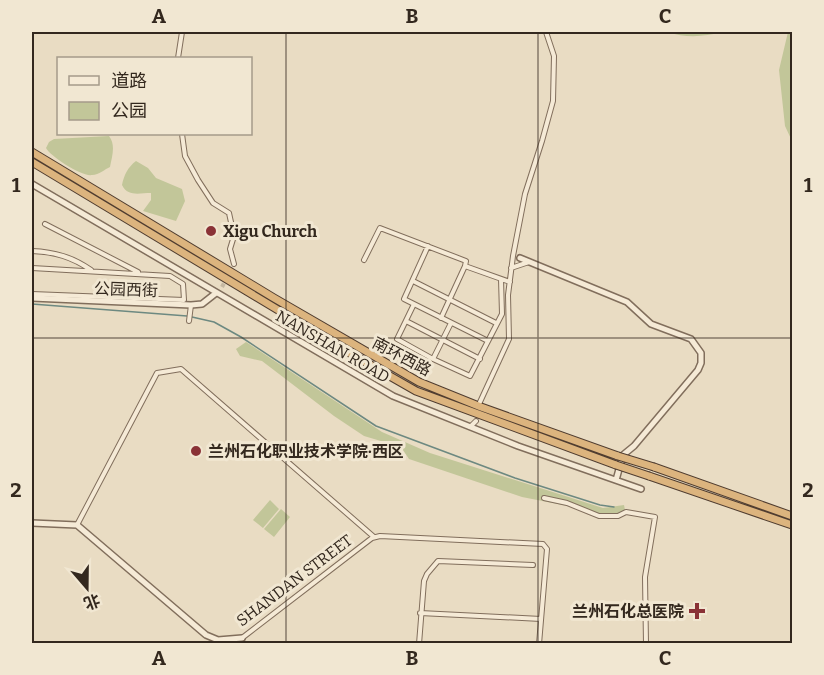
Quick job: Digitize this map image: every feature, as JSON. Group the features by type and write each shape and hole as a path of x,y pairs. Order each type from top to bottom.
{"highway":[{"name":"南环西路","path":"32,152 274,298 419,382 481,407 792,516"},
{"name":"南环西路","path":"32,162 353,356 416,391 615,465 792,525"}],"street":[{"path":"178,57 182,32"},
{"path":"480,402 509,339 508,295 525,195 553,100 554,56 546,32"},
{"path":"182,135 185,156 198,180 213,203 228,213 234,236 230,249 234,264"},
{"name":"NANSHAN ROAD","path":"32,184 393,396 518,446 641,489"},
{"path":"45,224 141,273"},
{"path":"364,260 380,228 466,261 441,318"},
{"path":"428,246 404,299 488,341"},
{"path":"32,250 50,251 75,259 92,271"},
{"path":"520,258 627,302 651,324 691,339 700,350 701,360 698,370 634,446 623,455 619,481"},
{"path":"512,268 530,262"},
{"path":"465,266 510,282"},
{"path":"32,268 170,276 183,284 184,300 32,296"},
{"path":"414,304 397,339 433,360 470,376 502,314 501,279"},
{"path":"413,281 496,323"},
{"path":"216,293 222,287"},
{"name":"公园西街","path":"32,296 191,307 202,304 216,293"},
{"path":"189,319 191,307"},
{"path":"406,321 480,359"},
{"path":"433,360 451,323"},
{"path":"32,523 78,525 157,373 181,369 374,537"},
{"path":"470,427 476,421"},
{"path":"544,498 567,503 599,516 618,516 626,512 656,517 645,577 646,644"},
{"name":"SHANDAN STREET","path":"78,525 215,641 232,642 242,638 374,537 380,536 545,546 547,549 541,619"},
{"path":"419,644 424,581 438,561 533,565"},
{"path":"420,614 541,619 539,644"}],"green space":[{"path":"666,32 723,32 694,36"},
{"path":"788,32 792,32 792,141 785,126 779,70"},
{"path":"109,136 113,147 110,167 95,175 87,175 74,170 46,148 54,139"},
{"path":"136,161 148,168 156,178 182,189 185,201 176,221 143,211 151,200 151,193 134,194 124,189 122,185 125,175"},
{"path":"246,342 382,432 430,453 603,508 624,505 625,510 620,516 610,518 573,507 522,497 409,459 401,447 364,436 334,416 262,361 240,356 236,349"},
{"path":"270,500 279,509 263,528 253,520"},
{"path":"281,509 290,517 274,537 264,529"}],"waterway":[{"path":"32,304 187,316"},
{"path":"192,317 214,322 241,337 376,426 515,478 600,505 614,507"}],"tunnel":[{"path":"222,287 234,264"}],"place":[{"name":"Xigu Church","path":"211,231"},
{"name":"兰州石化职业技术学院·西区","path":"196,451"},
{"name":"兰州石化总医院","path":"697,611"}]}
